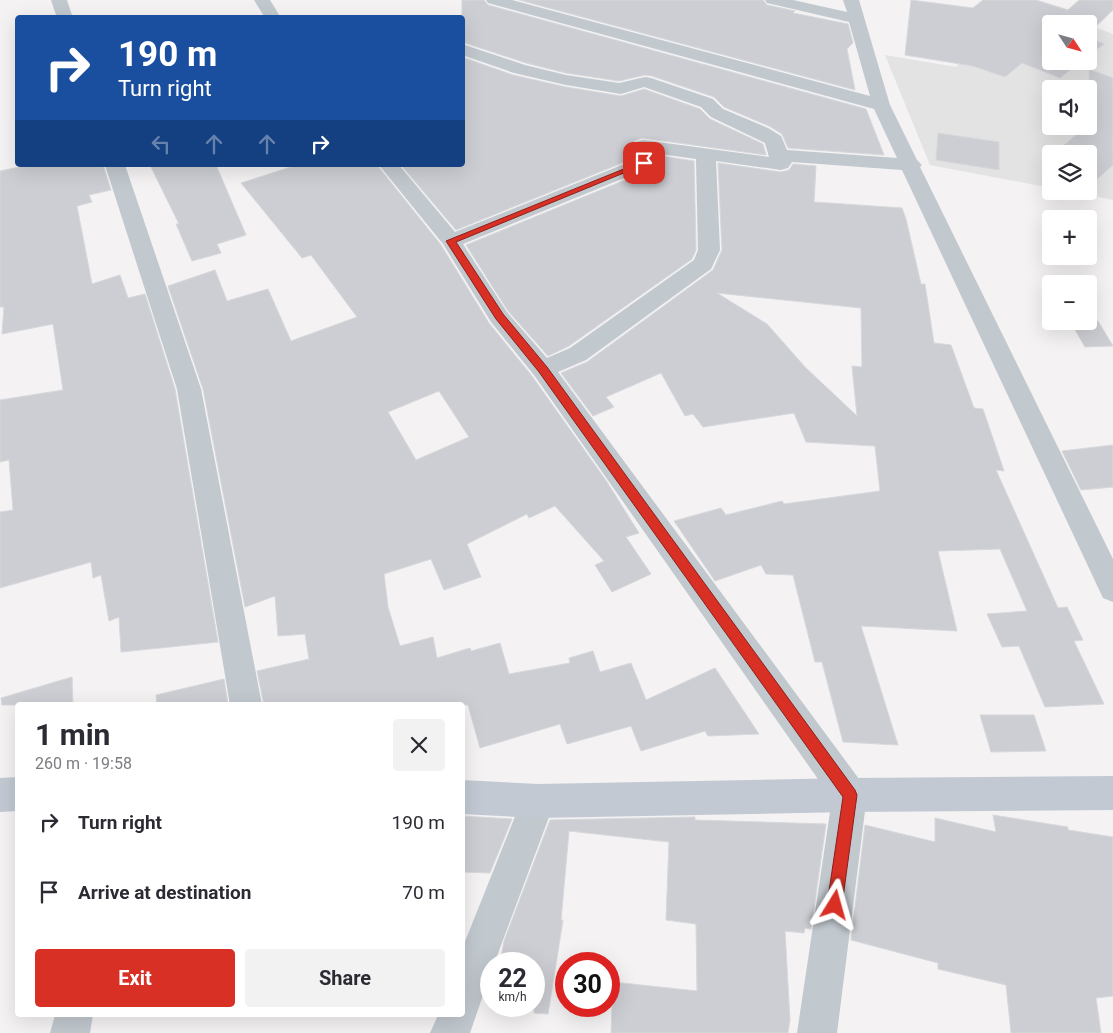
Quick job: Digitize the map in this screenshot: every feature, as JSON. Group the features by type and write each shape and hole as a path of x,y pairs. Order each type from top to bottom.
{"street":[{"path":"59,0 64,15"},
{"path":"262,0 271,15"},
{"path":"494,0 881,105"},
{"path":"774,0 853,10 881,105 912,165 1113,589"},
{"path":"465,50 520,68 566,80 621,89 645,82 707,103 717,113 761,132 774,140 781,164"},
{"path":"450,241 644,163 643,146 781,164"},
{"path":"543,369 578,354 703,264 709,250 706,155"},
{"path":"781,164 788,156 912,165"},
{"path":"116,167 189,389 245,702"},
{"path":"391,167 450,241 499,316 543,369 850,795 817,1033"},
{"path":"465,797 538,801 850,795 1113,793"},
{"path":"0,795 15,794"},
{"path":"465,991 538,801"},
{"path":"70,1033 74,1017"},
{"path":"450,1033 455,1017"}],"shaded area":[{"path":"1042,26 1042,70 1098,70 1098,28 1113,34 1113,200 1097,197 1097,145 1042,145 1042,186 930,165 885,55 956,67 971,45"}],"building":[{"path":"462,0 484,0 488,5 866,109 884,155 788,148 782,134 769,126 724,107 714,97 652,76 645,75 619,81 566,73 526,63 465,43 465,15 462,15"},
{"path":"519,0 763,0 767,5 795,11 793,13 848,24 853,43 847,49 855,90"},
{"path":"911,0 973,8 983,0 1036,0 1068,10 1079,0 1113,0 1113,10 1098,24 1098,15 1042,15 1042,70 1070,70 1060,78 1022,63 1005,77 973,66 905,55"},
{"path":"1098,42 1104,44 1098,48"},
{"path":"465,58 513,75 566,87 621,96 644,89 700,109 710,119 763,144 766,155 642,138 634,141 632,159 456,230 403,167 465,167"},
{"path":"1089,70 1113,78 1113,165 1097,179 1097,145 1064,145 1076,135 1097,135 1097,80 1089,80"},
{"path":"938,133 999,142 999,170 936,160"},
{"path":"655,155 694,161 696,250 692,259 569,346 548,356 508,311 466,245 652,169 656,163"},
{"path":"718,163 781,172 789,170 793,164 816,166 814,202 902,208 921,284 925,284 934,343 951,345 974,408 983,409 1004,471 996,470 1058,608 1067,607 1083,640 1074,641 1104,704 1045,707 1019,646 1002,647 987,614 1027,611 1000,549 938,551 957,631 861,626 898,745 843,742 822,662 815,662 793,575 766,574 761,565 715,581 674,521 721,508 726,515 782,501 784,504 880,491 875,446 806,442 794,413 703,427 693,414 685,416 661,373 606,397 614,407 593,416 561,373 587,362 713,270 722,250","holes":["717,293 861,308 862,367 852,366 857,416 805,367 767,324"]},
{"path":"19,167 104,167 111,190 89,195 92,202 77,206 92,284 120,275 128,298 145,294 175,389 218,642 121,652 119,617 109,621 101,575 93,578 91,562 0,588 0,512 13,510 9,460 0,462 0,400 63,390 53,324 2,334 4,307 0,307 0,171"},
{"path":"151,167 217,167 246,235 217,244 221,253 192,261 176,224 179,224"},
{"path":"291,167 379,167 441,245 489,323 532,376 607,482 639,533 626,537 651,574 612,592 595,565 604,561 555,506 529,518 527,514 467,544 481,577 444,590 431,559 384,574 388,607 400,646 433,637 437,658 470,648 471,651 500,643 509,674 570,663 569,658 593,651 600,672 631,663 646,700 715,668 759,734 708,736 705,731 641,751 631,726 567,744 560,724 480,748 468,705 465,705 465,702 263,702 257,671 309,659 305,634 278,636 275,596 245,607 203,389 168,286 215,270 227,301 268,289 291,341 357,317 311,255 302,258 241,183","holes":["439,391 469,437 416,460 388,412"]},
{"path":"1098,321 1113,346 1085,347 1075,330 1097,330"},
{"path":"1113,445 1113,487 1081,490 1062,451"},
{"path":"72,677 73,702 15,702 15,705 2,705 1,698"},
{"path":"224,679 228,702 157,702 156,695"},
{"path":"980,715 1034,715 1046,751 991,752"},
{"path":"993,815 1068,827 1068,830 1113,837 1113,996 1096,998 1101,1033 1011,1033 1006,985 938,969 938,963 851,940 865,825 935,842 935,818 996,832"},
{"path":"465,816 512,819 490,873 465,872"},
{"path":"695,817 695,820 826,824 811,929 805,928 804,933 785,931 790,1020 788,1033 611,1033 612,1017 620,1017 620,983 697,991 696,924 666,920 669,842 569,831 561,920 563,920 558,952 555,952 555,970 548,1014 545,1014 545,952 502,952 504,941 550,820"}],"route":[{"path":"644,163 450,241 499,316 543,369 850,795 835,905"}]}
